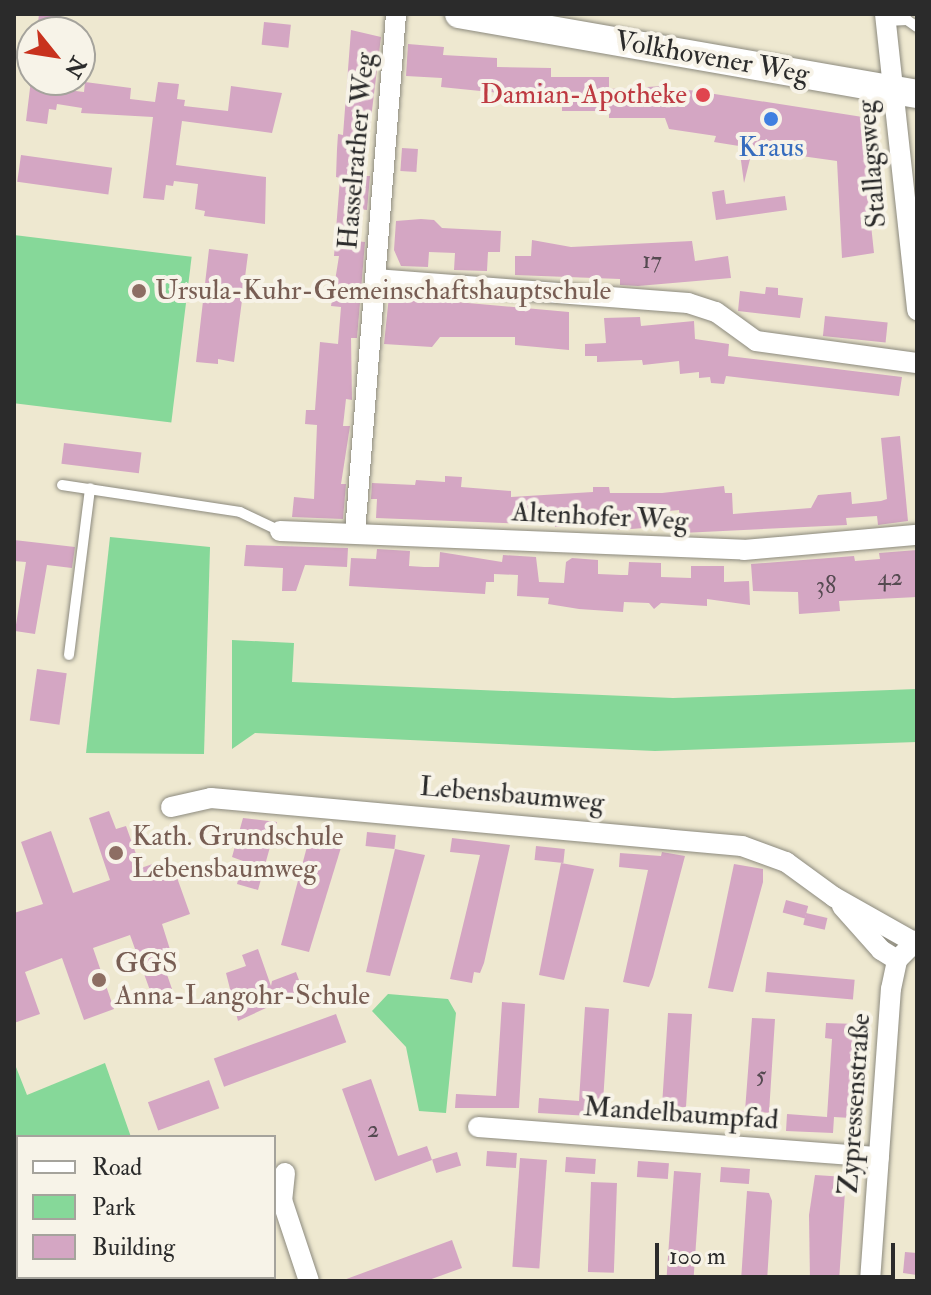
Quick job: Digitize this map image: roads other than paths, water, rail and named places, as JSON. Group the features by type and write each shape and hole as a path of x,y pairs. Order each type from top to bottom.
{"street":[{"name":"Hasselrather Weg","path":"355,533 396,14"},
{"name":"Volkhovener Weg","path":"459,14 905,92"},
{"name":"Stallagsweg","path":"885,18 905,92 917,310"},
{"path":"375,279 688,303 716,312 756,341 917,363"},
{"name":"Altenhofer Weg","path":"280,531 744,550 917,535"},
{"name":"Lebensbaumweg","path":"171,807 211,798 708,840 786,862 834,897 915,941"},
{"name":"Lebensbaumweg","path":"834,897 881,950 897,960"},
{"path":"897,960 915,941"},
{"name":"Zypressenstraße","path":"870,1281 897,960"},
{"name":"Mandelbaumpfad","path":"478,1127 879,1157"},
{"path":"285,1173 282,1200 309,1281"}],"lane":[{"path":"885,18 907,20 917,27"},
{"path":"62,485 240,512 280,531"},
{"path":"69,655 90,488"}],"place":[{"name":"Damian-Apotheke","path":"703,95"},
{"name":"Kraus","path":"771,119"},
{"name":"Ursula-Kuhr-Gemeinschaftshauptschule","path":"139,291"},
{"name":"Kath. Grundschule Lebensbaumweg","path":"116,853"},
{"name":"GGS Anna-Langohr-Schule","path":"99,980"}]}
